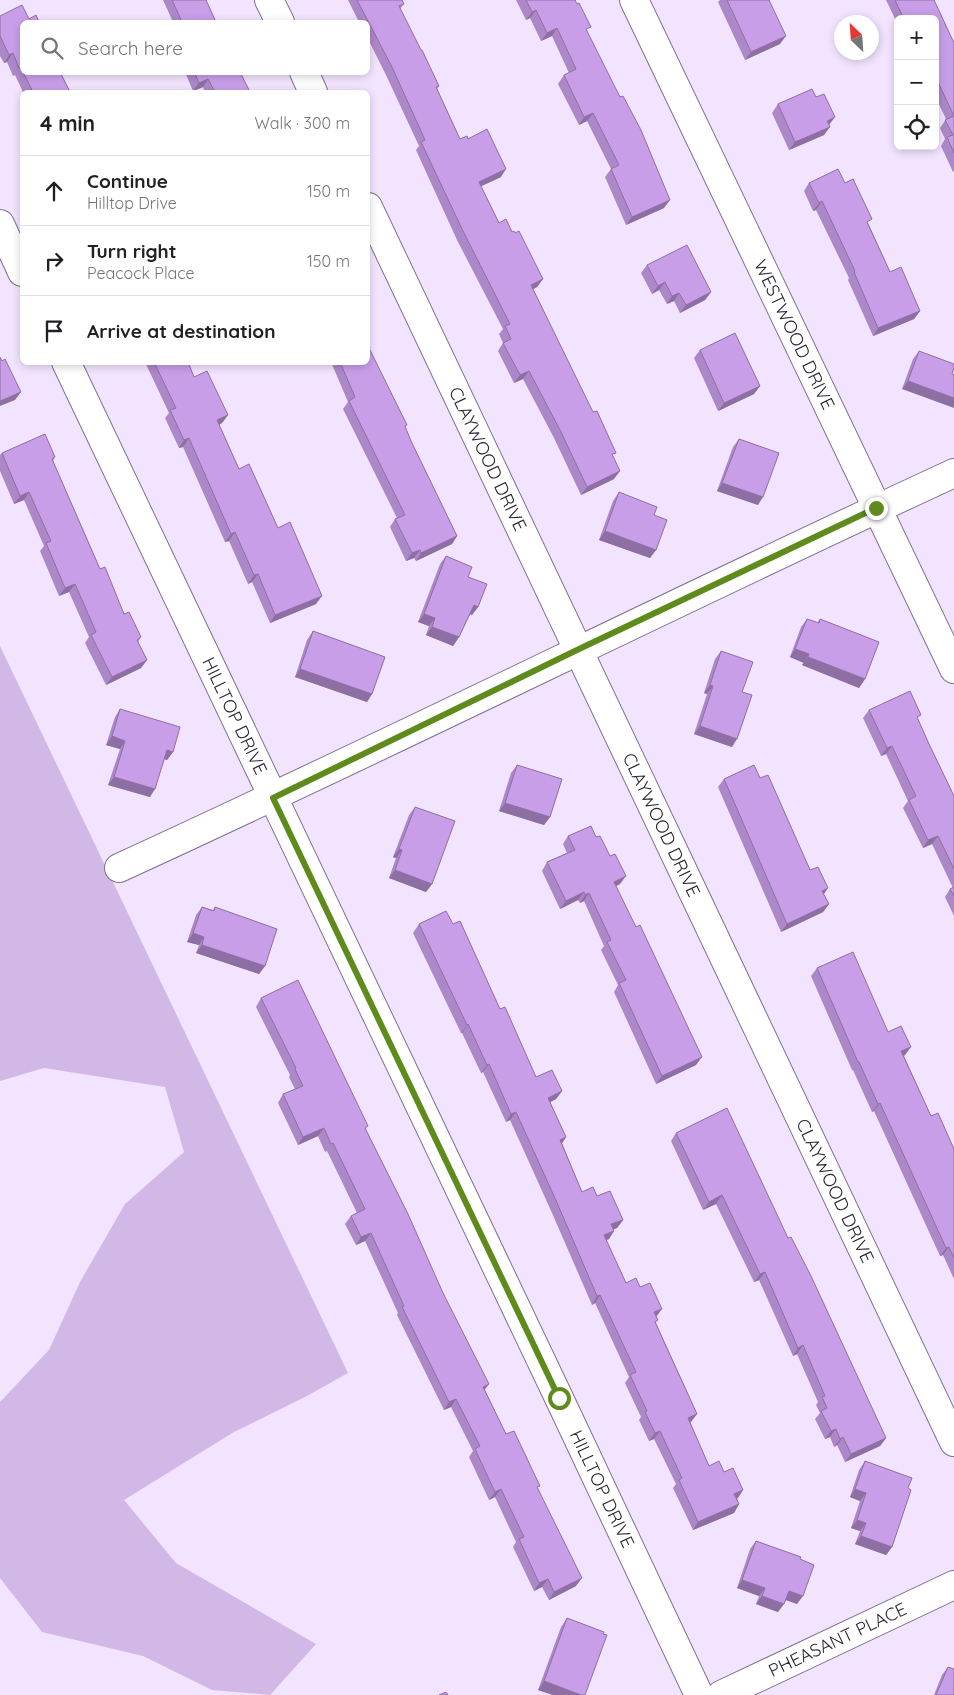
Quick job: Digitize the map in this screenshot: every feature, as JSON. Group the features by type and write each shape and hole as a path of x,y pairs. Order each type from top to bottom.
{"street":[{"path":"269,0 279,20"},
{"name":"WESTWOOD DRIVE","path":"634,0 954,669"},
{"path":"305,75 312,90"},
{"name":"CLAYWOOD DRIVE","path":"370,212 954,1442"},
{"path":"0,224 20,268"},
{"name":"HILLTOP DRIVE","path":"67,365 699,1695"},
{"path":"119,868 273,798 577,650 954,472"},
{"name":"PHEASANT PLACE","path":"721,1695 954,1585"}],"shaded area":[{"path":"0,646 348,1373 305,1397 234,1432 124,1500 176,1563 316,1644 270,1695 212,1690 143,1656 42,1632 0,1578 0,1402 49,1350 80,1282 125,1204 184,1152 165,1087 44,1068 0,1081"}],"building":[{"path":"172,0 206,0 215,20 181,20"},
{"path":"357,0 402,0 404,4 399,6 439,86 436,87 460,139 467,136 468,139 487,129 506,169 479,182 499,223 506,219 512,232 519,231 543,279 531,285 593,412 597,411 616,453 612,454 620,471 587,487 529,371 520,375 503,343 511,339 505,326 510,324 421,142 425,140 392,67 370,25 370,20 367,20"},
{"path":"526,0 575,0 577,4 579,3 591,27 586,29 620,97 623,96 641,130 670,200 632,217 611,169 619,165 593,113 584,117 564,75 576,69 557,28 547,33 536,10 532,12"},
{"path":"727,0 769,0 786,36 751,52"},
{"path":"895,0 934,0 954,43 954,116 939,84 939,15 902,15"},
{"path":"22,5 29,19 36,15 38,20 20,20 19,68 13,53 9,55 0,36 0,16"},
{"path":"24,75 62,75 69,90 32,90"},
{"path":"195,75 242,75 249,90 214,90 208,79 199,83"},
{"path":"812,89 816,97 824,94 835,117 827,121 830,127 795,142 778,104"},
{"path":"954,116 954,153 947,137 953,135 945,120"},
{"path":"838,169 845,183 853,179 872,219 867,222 890,272 901,267 920,311 878,328 855,271 822,201 819,203 809,183"},
{"path":"687,245 711,292 686,305 679,293 672,296 665,282 658,286 647,265"},
{"path":"735,333 760,386 724,403 700,350"},
{"path":"370,350 407,425 405,426 411,441 457,536 421,553 420,550 412,553 395,519 405,515 349,401 355,397 341,365 370,365"},
{"path":"919,351 954,364 952,374 954,375 954,398 908,381"},
{"path":"0,357 2,361 5,359 21,392 0,401"},
{"path":"155,365 189,365 194,377 207,371 228,415 217,420 239,469 249,464 278,528 290,522 322,596 275,615 258,574 254,575 235,532 231,534 189,438 184,440 170,410 176,408"},
{"path":"45,434 55,457 52,459 100,569 105,567 124,614 129,612 141,637 137,640 147,660 112,677 91,635 96,632 75,584 65,588 46,543 51,541 29,492 20,496 2,453"},
{"path":"739,439 779,453 763,497 722,483"},
{"path":"619,492 657,507 654,515 667,520 656,550 605,531"},
{"path":"446,556 472,567 468,577 487,584 478,607 474,605 459,637 432,627 435,618 424,614"},
{"path":"807,619 819,623 820,619 879,642 865,679 808,657 809,654 795,649"},
{"path":"313,631 385,657 372,694 300,669"},
{"path":"721,651 753,662 742,692 752,695 737,739 700,726 713,686 710,685"},
{"path":"910,691 921,715 917,717 954,796 954,869 938,836 928,840 909,800 916,796 892,746 887,748 869,710"},
{"path":"120,709 180,727 173,752 167,750 155,789 114,777 125,741 112,736"},
{"path":"517,765 562,779 550,817 505,803"},
{"path":"754,765 760,778 768,775 810,870 818,867 828,888 822,891 829,904 787,924 724,779"},
{"path":"415,807 455,821 432,884 395,870 402,850 399,849"},
{"path":"591,826 596,837 600,836 610,856 615,854 626,876 614,882 636,927 640,925 702,1057 662,1076 619,983 626,980 607,942 611,940 589,893 585,895 584,892 566,901 547,862 575,850 568,836"},
{"path":"954,887 954,896 950,889"},
{"path":"202,907 214,911 215,907 277,929 265,966 202,945 204,937 193,933"},
{"path":"446,911 453,924 460,921 500,1009 505,1007 536,1077 552,1070 562,1091 548,1098 566,1137 560,1140 582,1192 593,1187 597,1196 610,1191 623,1220 611,1224 614,1231 604,1235 626,1283 636,1278 640,1287 650,1283 662,1309 654,1312 658,1320 655,1322 697,1414 688,1418 709,1466 719,1461 724,1472 733,1468 743,1490 734,1494 739,1504 698,1522 679,1480 682,1478 660,1431 655,1433 645,1412 647,1411 630,1375 636,1372 600,1295 597,1296 516,1112 511,1114 489,1064 487,1065 419,924"},
{"path":"853,952 888,1032 901,1026 911,1047 901,1051 931,1116 938,1113 954,1149 954,1258 949,1247 946,1248 880,1103 878,1104 858,1062 817,968"},
{"path":"298,980 368,1126 365,1128 408,1214 443,1293 489,1384 483,1387 506,1434 514,1431 540,1486 537,1487 582,1578 554,1592 548,1579 539,1583 519,1539 524,1537 501,1489 495,1492 475,1449 480,1446 456,1399 449,1402 402,1307 404,1306 371,1233 361,1237 351,1216 365,1209 333,1143 331,1144 324,1128 303,1137 283,1094 303,1086 261,998"},
{"path":"727,1108 788,1238 791,1237 811,1276 886,1438 851,1454 843,1437 840,1439 836,1429 831,1431 821,1411 827,1408 822,1397 825,1396 803,1345 798,1348 765,1272 760,1274 722,1195 709,1202 676,1133"},
{"path":"865,1461 912,1478 908,1488 911,1490 892,1547 861,1536 866,1523 857,1520 866,1493 855,1489"},
{"path":"756,1541 801,1557 800,1559 814,1565 803,1596 789,1591 784,1604 762,1596 765,1588 742,1580"},
{"path":"567,1618 604,1632 603,1634 607,1635 585,1695 544,1681"},
{"path":"948,1667 954,1669 954,1695 936,1695"}],"route":[{"path":"559,1398 273,798 577,650 876,508"}]}
